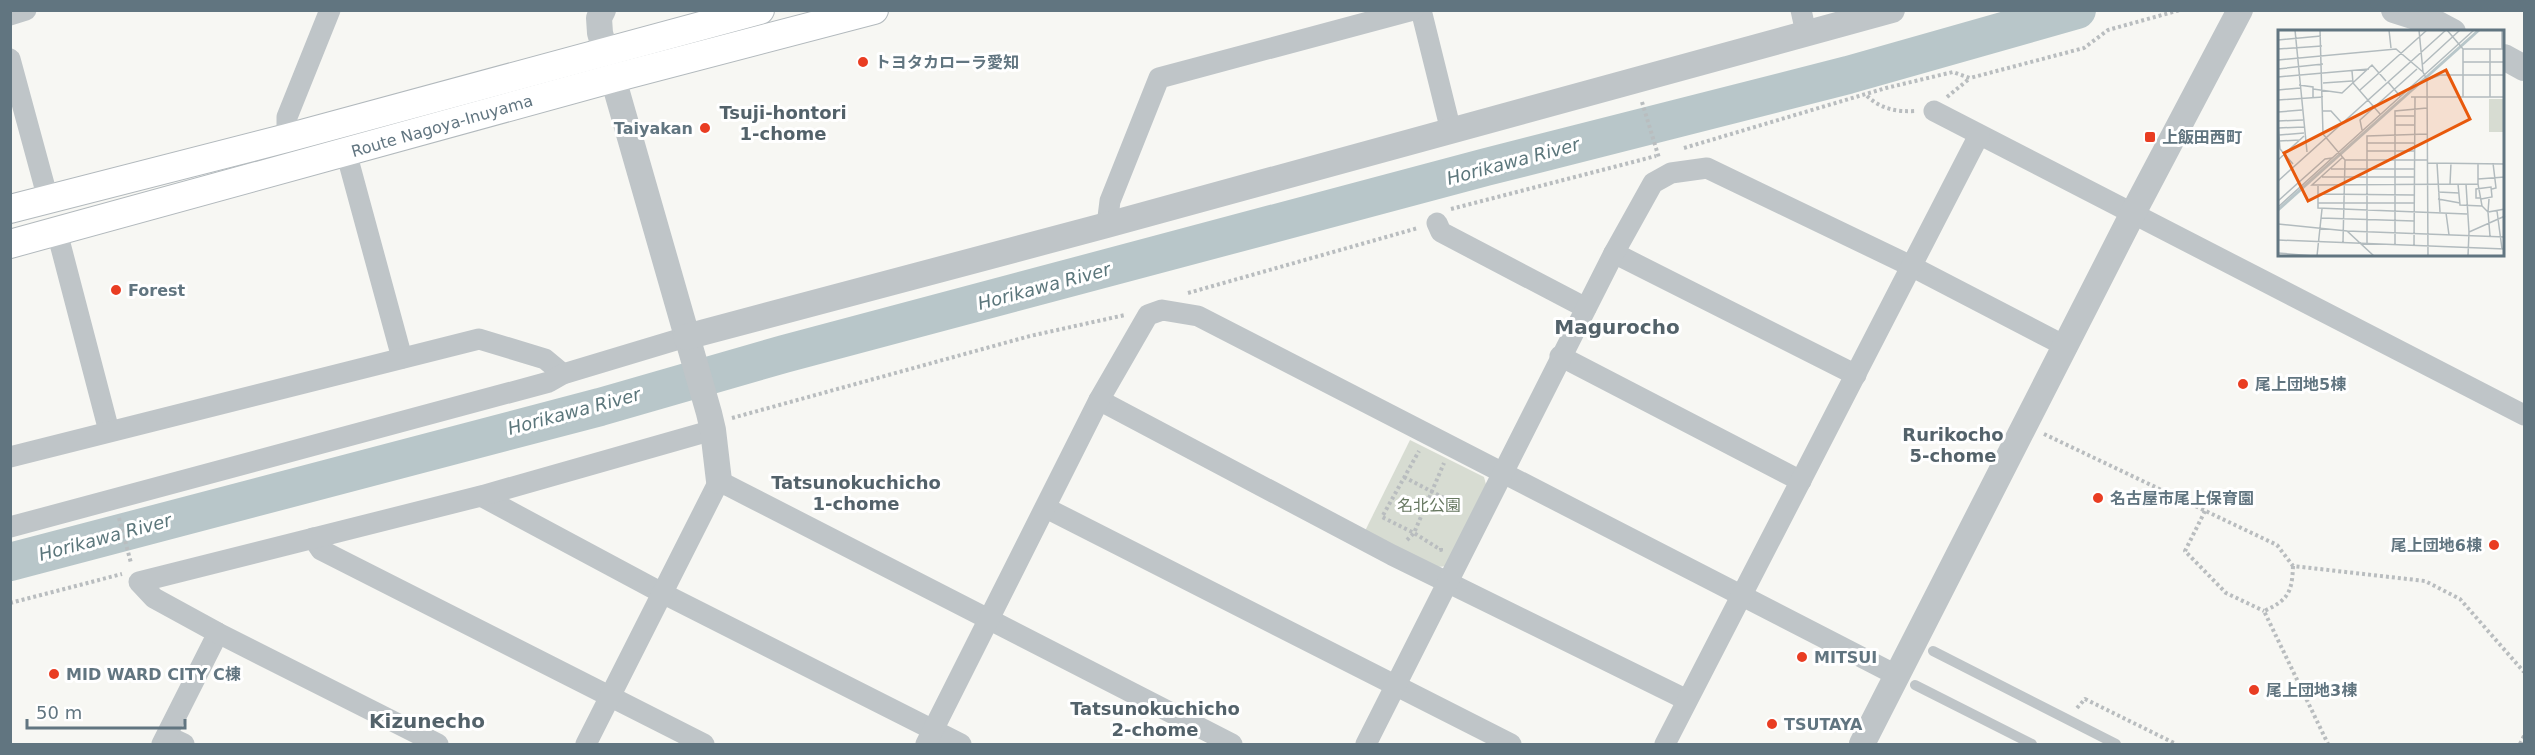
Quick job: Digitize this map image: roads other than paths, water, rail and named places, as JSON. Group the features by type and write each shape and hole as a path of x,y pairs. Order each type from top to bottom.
{"main road":[{"name":"Route Nagoya-Inuyama","path":"10,209 287,138 760,10"},
{"name":"Route Nagoya-Inuyama","path":"10,243 614,78 874,10"}],"street":[{"path":"10,15 26,10"},
{"path":"287,138 288,117 330,10"},
{"path":"586,744 719,482 720,425 706,403 605,51 599,18 603,10"},
{"path":"1107,225 1110,201 1159,78 1413,10"},
{"path":"1421,10 1451,131"},
{"path":"10,527 549,382 563,374 690,347 1107,225 1451,131 1803,22 1892,10"},
{"path":"1862,744 1906,681 2133,213 2240,10"},
{"path":"2394,10 2439,24 2449,30"},
{"path":"2505,58 2524,68"},
{"path":"10,60 48,199"},
{"path":"1934,111 2524,415"},
{"path":"1665,744 1979,135"},
{"path":"346,152 402,358"},
{"path":"1366,744 1614,253 1653,183 1671,172 1707,168 1911,266 2067,346"},
{"path":"1437,223 1440,232 1586,308"},
{"path":"57,232 109,432"},
{"path":"1614,253 1856,375"},
{"path":"929,737 990,621 1099,400 1148,315 1162,310 1198,316 1444,457 1504,473 1906,681"},
{"path":"10,457 479,339 545,359 563,374"},
{"path":"1560,356 1801,481"},
{"path":"1099,400 1392,555 1687,700"},
{"path":"438,744 218,633 154,598 139,582 481,496 720,425"},
{"path":"719,482 1232,744"},
{"path":"481,496 929,737 961,744"},
{"path":"1046,508 1511,744"},
{"path":"313,538 321,550 704,744"},
{"path":"171,742 218,633"}],"lane":[{"path":"1933,651 2116,744"},
{"path":"1906,681 2032,744"}],"waterway":[{"name":"Horikawa River","path":"10,562 600,407 784,354 1486,167 1848,75 2077,10"}],"place":[{"name":"トヨタカローラ愛知","path":"863,62"},
{"name":"Taiyakan","path":"705,128"},
{"name":"上飯田西町","path":"2150,137"},
{"name":"Forest","path":"116,290"},
{"name":"尾上団地5棟","path":"2243,384"},
{"name":"名古屋市尾上保育園","path":"2098,498"},
{"name":"尾上団地6棟","path":"2494,545"},
{"name":"MITSUI","path":"1802,657"},
{"name":"MID WARD CITY C棟","path":"54,674"},
{"name":"尾上団地3棟","path":"2254,690"},
{"name":"TSUTAYA","path":"1772,724"}],"district":[{"name":"Tsuji-hontori 1-chome","path":"783,122"},
{"name":"Magurocho","path":"1617,327"},
{"name":"Rurikocho 5-chome","path":"1953,444"},
{"name":"Tatsunokuchicho 1-chome","path":"856,492"},
{"name":"Tatsunokuchicho 2-chome","path":"1155,718"},
{"name":"Kizunecho","path":"427,721"}],"park label":[{"name":"名北公園","path":"1429,505"}]}
